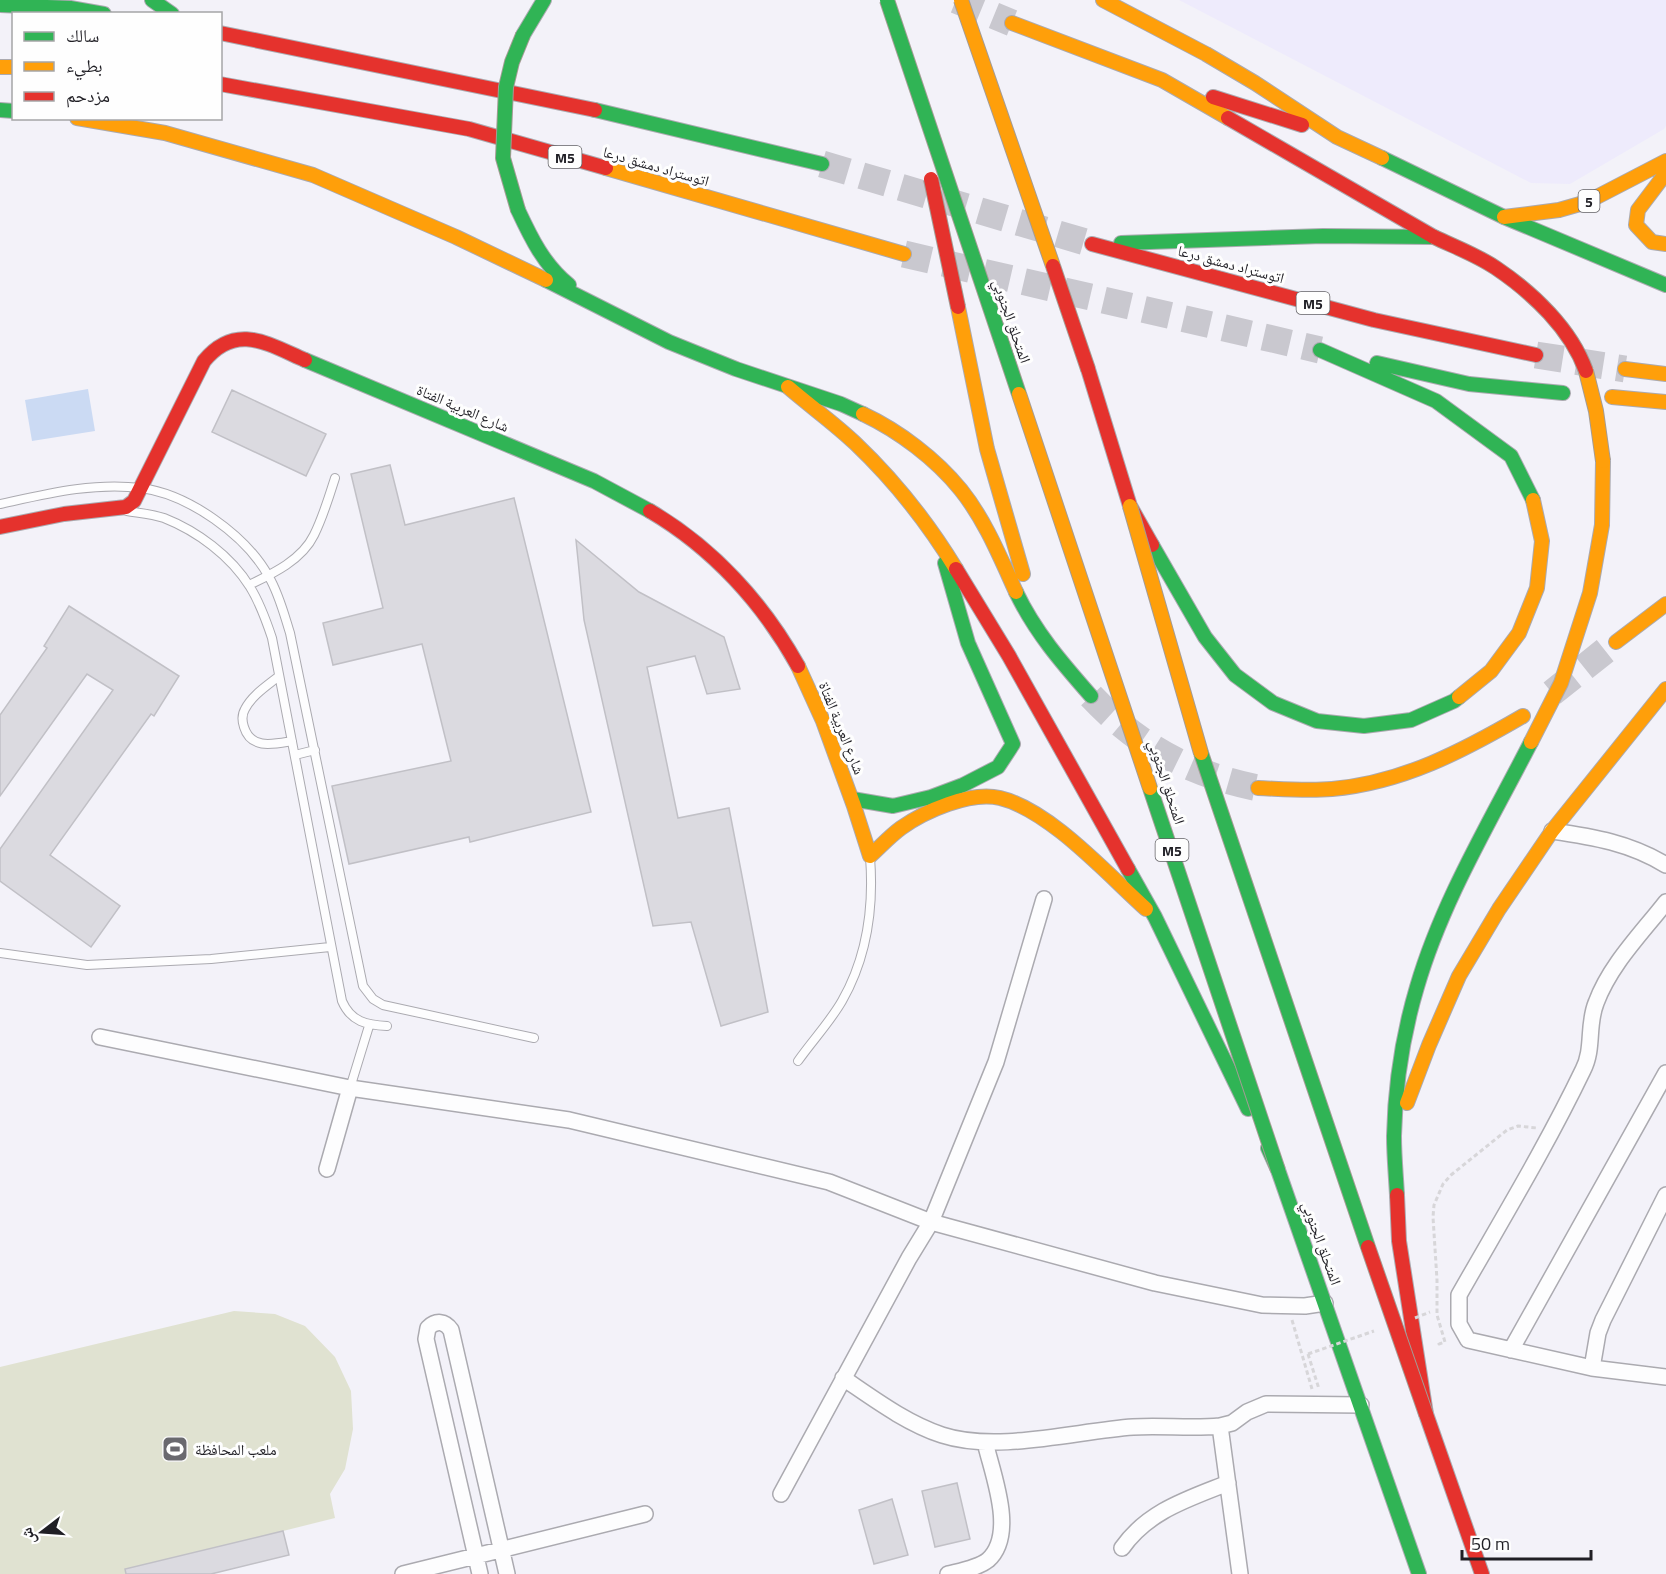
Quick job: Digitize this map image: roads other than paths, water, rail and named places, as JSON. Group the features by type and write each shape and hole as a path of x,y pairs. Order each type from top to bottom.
{"main road":[{"path":"152,0 169,12"},
{"path":"544,0 523,35 512,62 506,87 503,158 518,210 534,245 561,279 606,309"},
{"name":"المتحلق الجنوبي","path":"887,0 1278,1170 1419,1574"},
{"path":"961,0 1088,369 1130,506 1193,730 1262,939 1482,1574"},
{"path":"1103,0 1206,54 1337,137 1504,217 1666,285"},
{"path":"0,5 70,8 93,12"},
{"path":"1012,23 1161,80 1337,137"},
{"path":"222,33 548,99 822,164"},
{"path":"913,80 987,449 1046,644"},
{"path":"1161,80 1434,237 1495,267 1524,289 1564,332 1583,363 1597,415 1603,461 1602,525 1590,593 1577,638 1561,683 1434,938 1417,988 1403,1052 1394,1137 1399,1241 1426,1414"},
{"name":"اتوستراد دمشق درعا","path":"222,84 469,129 904,254"},
{"path":"88,120 165,133 313,175 456,237 669,342 736,369 841,404 876,420 915,445 942,469 977,512 1026,613 1046,644 1091,696"},
{"name":"5","path":"1504,217 1559,210 1587,202 1666,161"},
{"path":"1666,173 1638,210 1636,225 1647,239 1661,245 1666,244"},
{"name":"اتوستراد دمشق درعا","path":"1434,237 1323,236 1092,244 1374,320 1536,355"},
{"name":"شارع العربية الفتاة","path":"117,510 134,501 142,488 211,351 231,339 243,337 255,339 594,481 665,518 727,569 754,599 798,665 815,702 852,798 870,856 900,829 937,802 990,772 1004,760 1013,744 968,643 938,540"},
{"path":"1130,506 1205,637 1235,675 1273,703 1317,721 1364,726 1411,720 1454,701 1491,671 1519,633 1537,588 1542,541 1532,496 1511,456 1436,401 1320,350 1469,384 1563,393"},
{"path":"1625,369 1666,374"},
{"path":"788,387 870,458 898,488 938,540 1009,656 1155,917 1278,1170"},
{"path":"1612,397 1666,402"},
{"path":"0,528 64,514 117,510"},
{"path":"1616,642 1666,604"},
{"path":"1394,1137 1429,1045 1459,976 1499,909 1552,831 1666,689"},
{"path":"1258,788 1291,791 1324,790 1357,787 1389,780 1458,753 1523,716"},
{"name":"شارع العربية الفتاة","path":"852,798 886,806 980,797 1000,798 1025,809 1067,838 1155,917"}],"street":[{"path":"1552,831 1611,841 1645,852 1666,865"},
{"path":"781,1494 931,1222 996,1062 1044,899"},
{"path":"1665,1374 1592,1368 1468,1340 1460,1324 1459,1295 1551,1134 1585,1067 1590,1052 1591,1022 1595,1005 1606,980 1666,902"},
{"path":"100,1036 350,1088 569,1120 829,1182 931,1222 1155,1283 1262,1305 1289,1306 1325,1303"},
{"path":"1511,1350 1666,1073"},
{"path":"327,1169 350,1088"},
{"path":"1592,1368 1598,1333 1603,1320 1666,1196"},
{"path":"480,1574 426,1339 428,1328 437,1323 443,1323 451,1330 507,1574"},
{"path":"843,1378 901,1417 922,1427 943,1436 985,1442 1133,1427 1220,1426 1232,1423 1247,1412 1266,1404 1361,1405"},
{"path":"1220,1426 1240,1574"},
{"path":"948,1574 988,1560 1002,1533 1002,1518 985,1442"},
{"path":"1122,1548 1131,1535 1160,1512 1180,1501 1228,1483"},
{"path":"403,1574 645,1514"}],"lane":[{"path":"249,585 268,576 301,553 314,537 335,478"},
{"path":"0,504 82,488 142,488 173,496 205,513 229,530 250,551 268,576 280,601 290,633 358,971 363,986 372,999 383,1005 534,1038"},
{"path":"117,510 162,518 186,528 212,546 232,564 249,585 261,608 272,638 330,947 344,1006 362,1023 369,1026 387,1026"},
{"path":"279,676 250,701 243,714 242,722 248,735 258,743 272,745 292,741"},
{"path":"295,755 315,750"},
{"path":"798,1061 842,1002 860,961 868,929 870,909 870,856"},
{"path":"0,953 87,965 211,959 330,947"},
{"path":"350,1088 369,1026"}],"water":[{"path":"88,389 95,431 32,441 25,400"}],"tunnel":[{"path":"956,0 1012,23"},
{"path":"822,164 1092,244"},
{"path":"904,254 1320,350"},
{"path":"1536,355 1625,369"},
{"path":"1552,693 1616,642"},
{"path":"1091,696 1128,730 1167,756 1210,775 1258,788"}],"place":[{"name":"ملعب المحافظة","path":"175,1449"}]}
